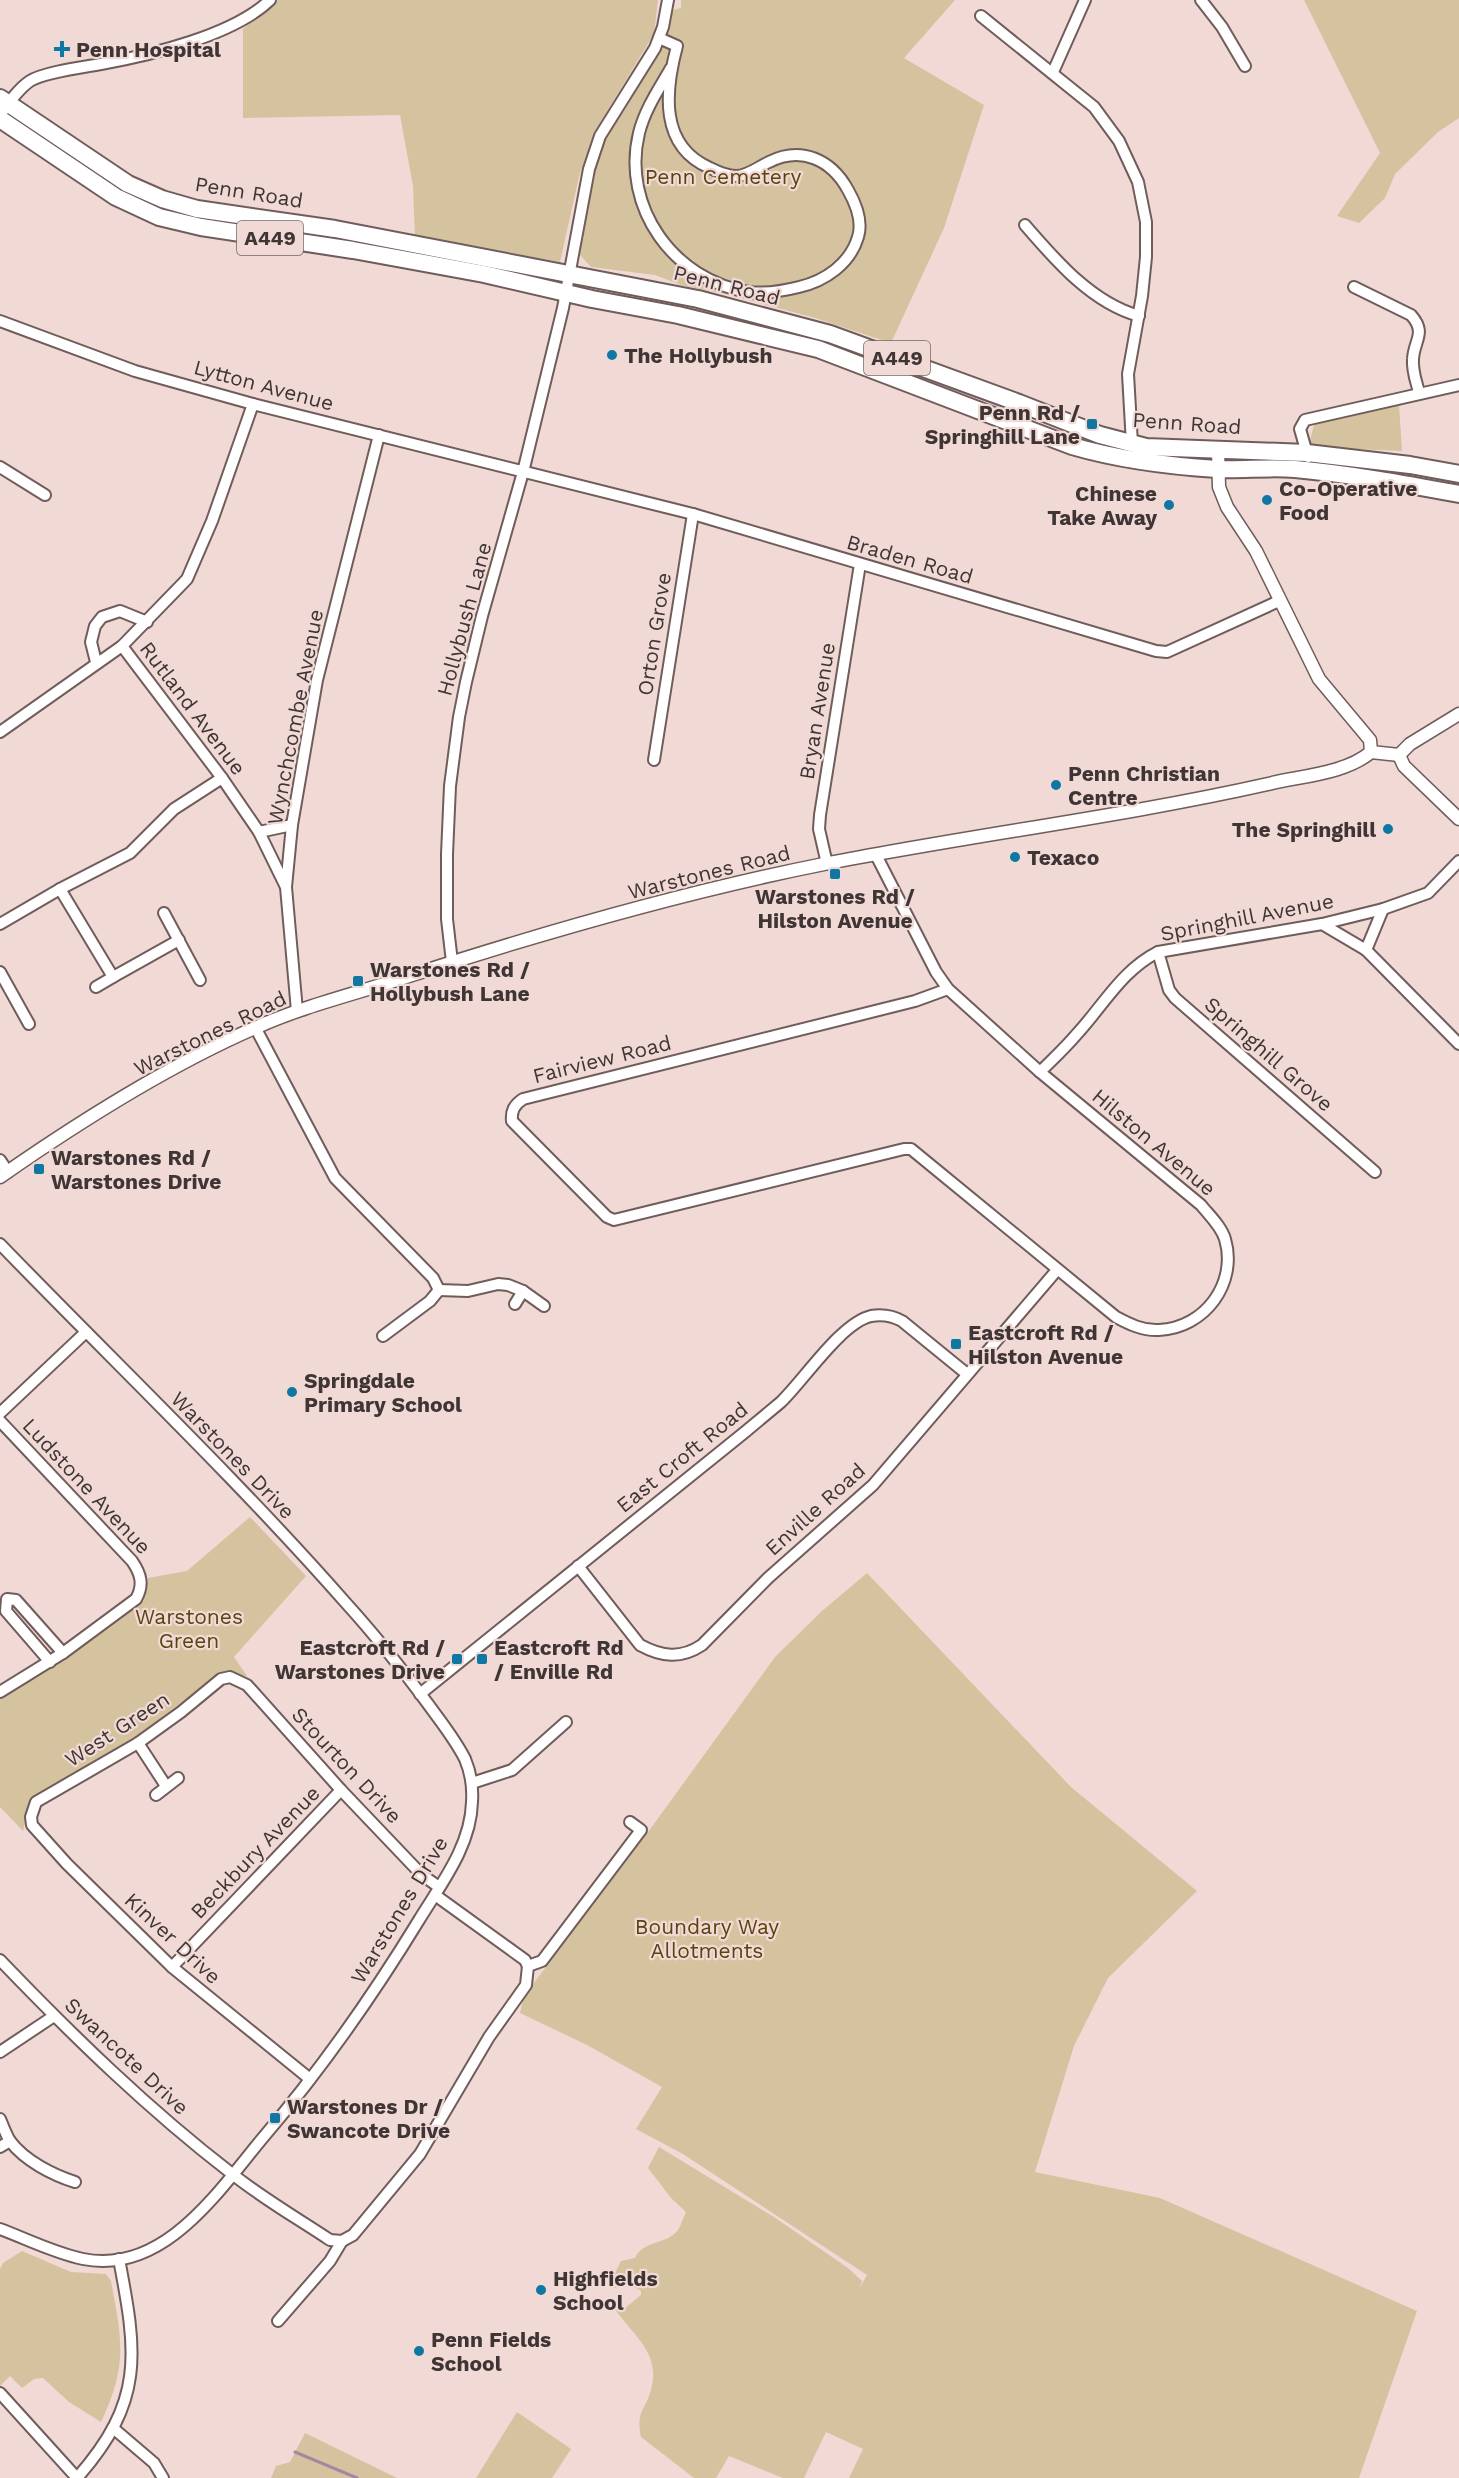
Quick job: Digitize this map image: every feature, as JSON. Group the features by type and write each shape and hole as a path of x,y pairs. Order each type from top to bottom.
{"highway":[{"name":"Penn Road","path":"2,109 128,184 162,199 197,209 335,229 568,284 678,315 818,349 1072,446 1105,456 1218,469 1313,471 1459,494"},
{"name":"Penn Road","path":"568,284 698,299 830,334 1100,435 1146,447 1307,453 1410,465 1459,474"}],"street":[{"path":"2,109 31,81 69,70 118,61 210,36 247,17 270,0"},
{"name":"Hollybush Lane","path":"452,962 447,919 447,854 450,786 459,717 482,616 523,472 568,284 589,169 600,136 644,68 659,38 668,0"},
{"path":"1053,72 1086,0"},
{"path":"1201,0 1222,27 1245,66"},
{"path":"981,16 1094,107 1108,124 1129,160 1138,182 1146,222 1145,275 1128,374 1132,444"},
{"path":"659,38 677,46 671,68 667,104 669,117 679,141 694,160 715,171 737,176 783,156 813,156 827,164 845,184 854,200 860,226 858,237 849,255 831,274 806,285 770,292 750,292 728,287 689,266 652,226 640,201 635,171 636,152 644,114 671,68"},
{"path":"1025,225 1056,259 1096,295 1116,308 1139,316"},
{"path":"1354,287 1411,315 1417,322 1419,335 1413,357 1413,372 1419,392"},
{"name":"Lytton Avenue","path":"0,321 135,371 254,404 523,472"},
{"path":"1313,471 1300,429 1305,420 1419,392 1459,385"},
{"path":"0,732 96,662 122,646 187,579 212,520 254,404"},
{"name":"Wynchcombe Avenue","path":"297,1011 286,887 292,825 317,680 379,435"},
{"path":"1218,449 1219,487 1227,507 1256,551 1319,680 1370,740 1371,752 1399,755"},
{"path":"0,467 45,495"},
{"name":"Braden Road","path":"523,472 693,514 1156,651 1167,652 1279,601"},
{"name":"Orton Grove","path":"654,760 693,514"},
{"name":"Bryan Avenue","path":"827,864 820,836 820,815 860,564"},
{"path":"96,662 91,642 95,626 102,617 120,611 147,622"},
{"name":"Rutland Avenue","path":"122,646 222,778 259,831 286,887"},
{"path":"1399,755 1410,744 1459,714"},
{"name":"Warstones Road","path":"4,1174 72,1128 206,1052 255,1028 297,1011 452,962 657,902 827,864 1212,796 1328,771 1358,761 1371,752"},
{"path":"1399,755 1404,766 1459,819"},
{"path":"0,924 130,852 174,809 222,778"},
{"path":"259,831 292,825"},
{"name":"Hilston Avenue","path":"876,855 936,972 948,989 1040,1072 1201,1205 1213,1219 1224,1238 1228,1272 1223,1286 1206,1311 1184,1324 1159,1330 1131,1325 1116,1317 1057,1270 917,1152"},
{"name":"Springhill Avenue","path":"1040,1072 1077,1035 1128,972 1138,963 1158,952 1322,924 1383,909 1428,893 1459,861"},
{"path":"60,889 113,977"},
{"path":"1366,950 1383,909"},
{"path":"164,913 200,980"},
{"path":"1322,924 1366,950 1459,1044"},
{"path":"96,987 178,940"},
{"name":"Springhill Grove","path":"1158,952 1169,990 1175,998 1375,1172"},
{"path":"0,972 29,1024"},
{"name":"Fairview Road","path":"917,1152 904,1149 614,1220 607,1217 512,1122 512,1112 516,1104 523,1099 915,1001 948,989"},
{"path":"255,1028 335,1178 433,1278 439,1290"},
{"path":"0,1160 4,1174"},
{"name":"Warstones Drive","path":"0,1244 312,1564 377,1638 457,1744 472,1783 472,1802 467,1834 437,1891 375,1989 310,2079 232,2174 186,2225 171,2237 143,2252 118,2259 82,2259 0,2229"},
{"name":"Enville Road","path":"578,1566 640,1645 668,1656 693,1651 702,1645 768,1578 873,1485 1057,1270"},
{"path":"439,1290 468,1291 498,1284 523,1291 544,1306"},
{"path":"384,1336 430,1301 439,1290"},
{"path":"516,1304 523,1291"},
{"name":"East Croft Road","path":"420,1694 781,1401 839,1338 861,1321 871,1316 892,1316 902,1321 967,1374"},
{"path":"0,1413 86,1332"},
{"name":"Ludstone Avenue","path":"0,1421 139,1571 140,1591 136,1599 63,1653"},
{"path":"0,1692 50,1662 63,1653 16,1600 7,1599 6,1611 50,1662"},
{"name":"Stourton Drive","path":"221,1678 230,1677 247,1685 341,1790 437,1891 525,1960 528,1966"},
{"name":"West Green","path":"33,1808 43,1796 138,1743 181,1712 221,1678"},
{"path":"472,1783 512,1770 566,1722"},
{"path":"138,1743 166,1786"},
{"path":"156,1795 178,1778"},
{"name":"Beckbury Avenue","path":"172,1967 341,1790"},
{"name":"Kinver Drive","path":"33,1808 32,1825 45,1841 172,1967 310,2079"},
{"path":"278,2321 330,2261 342,2241 353,2235 420,2154 489,2037 526,1984 528,1966 542,1961 641,1830 630,1822"},
{"name":"Swancote Drive","path":"0,1960 135,2095 232,2174 330,2240 342,2241"},
{"path":"0,2052 54,2016"},
{"path":"0,2119 10,2141 40,2166 75,2182"},
{"path":"0,2147 10,2141"},
{"path":"0,2393 77,2478 98,2453 113,2428 127,2395 133,2367 131,2324 118,2259"},
{"path":"113,2428 154,2463 163,2478"}],"green space":[{"path":"278,0 658,0 654,34 594,132 579,177 560,262 415,236 413,186 400,115 243,118 243,29"},
{"name":"Penn Cemetery","path":"681,0 955,0 904,58 984,105 944,228 891,343 815,318 730,295 681,285 655,275 591,267 580,255 591,178 598,149 605,133 624,112 639,85 669,11 681,8"},
{"path":"1304,0 1459,0 1459,118 1438,132 1395,174 1385,198 1359,223 1337,216 1380,153"},
{"path":"1399,404 1402,451 1308,447 1315,422"},
{"name":"Warstones Green","path":"250,1517 306,1576 234,1657 247,1676 220,1673 136,1737 30,1799 23,1831 0,1807 0,1699 57,1665 144,1600 148,1578 187,1571"},
{"name":"Boundary Way Allotments","path":"867,1573 1071,1787 1197,1891 1108,1978 1074,2046 1035,2172 1160,2198 1417,2311 1359,2478 849,2478 863,2449 826,2432 804,2478 783,2478 729,2456 716,2478 694,2478 641,2437 641,2415 652,2385 651,2361 647,2350 612,2304 624,2309 641,2295 641,2291 624,2281 618,2281 616,2288 611,2288 612,2279 621,2261 635,2258 644,2248 673,2235 678,2230 686,2212 671,2198 648,2168 659,2147 774,2217 848,2268 862,2281 859,2289 867,2275 683,2154 636,2129 662,2087 587,2045 520,2013 524,1996 651,1828 775,1657 822,1611"},
{"path":"22,2251 71,2272 106,2274 111,2281 120,2337 119,2368 110,2402 101,2422 69,2402 43,2378 34,2379 22,2388 10,2376 0,2386 0,2269 3,2263"},
{"path":"517,2412 571,2449 552,2478 476,2478"},
{"path":"305,2433 397,2478 271,2478 276,2466 290,2462"}],"waterway":[{"path":"295,2452 357,2478"}],"place":[{"name":"Penn Hospital","path":"62,49"},
{"name":"The Hollybush","path":"612,355"},
{"name":"Penn Rd / Springhill Lane","path":"1092,424"},
{"name":"Co-Operative Food","path":"1267,500"},
{"name":"Chinese Take Away","path":"1169,505"},
{"name":"Penn Christian Centre","path":"1056,785"},
{"name":"The Springhill","path":"1388,829"},
{"name":"Texaco","path":"1015,857"},
{"name":"Warstones Rd / Hilston Avenue","path":"835,874"},
{"name":"Warstones Rd / Hollybush Lane","path":"358,981"},
{"name":"Warstones Rd / Warstones Drive","path":"39,1169"},
{"name":"Eastcroft Rd / Hilston Avenue","path":"956,1344"},
{"name":"Springdale Primary School","path":"292,1392"},
{"name":"Eastcroft Rd / Warstones Drive","path":"457,1659"},
{"name":"Eastcroft Rd / Enville Rd","path":"482,1659"},
{"name":"Warstones Dr / Swancote Drive","path":"275,2118"},
{"name":"Highfields School","path":"541,2290"},
{"name":"Penn Fields School","path":"419,2351"}]}
